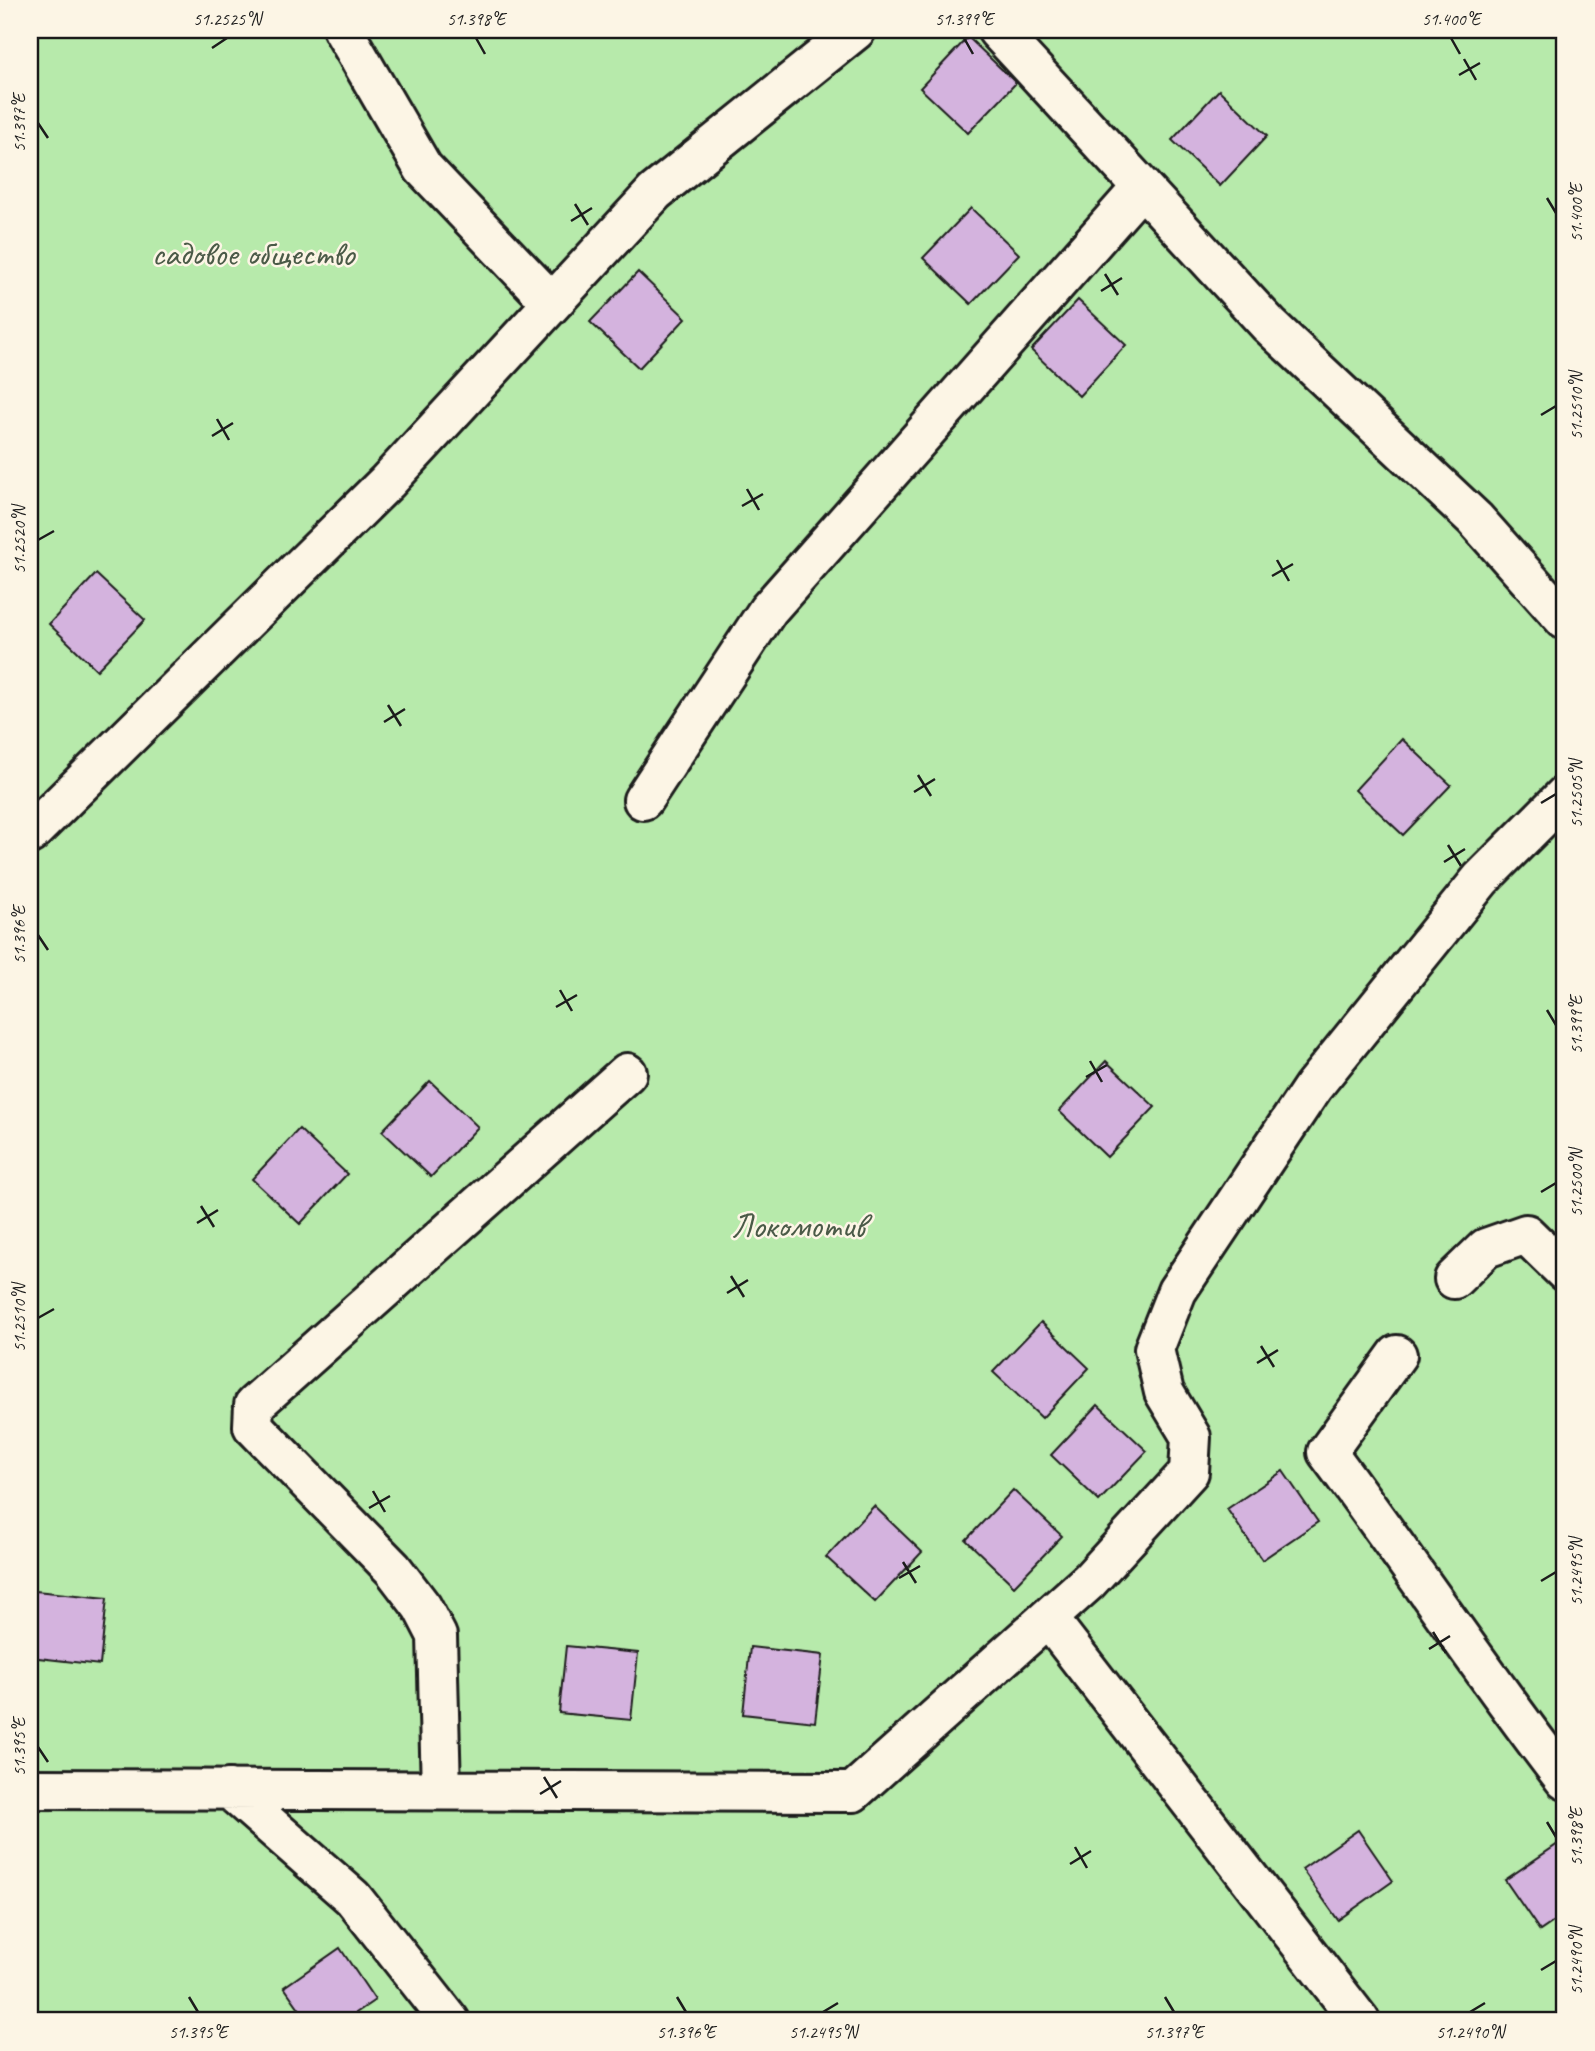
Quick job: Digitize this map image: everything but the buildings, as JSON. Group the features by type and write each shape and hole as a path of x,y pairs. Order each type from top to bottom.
{"street":[{"path":"343,30 424,168 552,303"},
{"path":"30,834 387,482 655,192 856,30"},
{"path":"997,30 1269,325 1475,519 1565,620"},
{"path":"643,800 768,610 1142,187"},
{"path":"30,1789 853,1792 1089,1581 1189,1472 1191,1437 1164,1392 1154,1349 1177,1291 1313,1087 1481,879 1565,794"},
{"path":"440,1790 437,1636 422,1607 393,1569 253,1426 254,1405 627,1073"},
{"path":"1454,1279 1486,1248 1525,1234 1565,1272"},
{"path":"1397,1355 1327,1451 1416,1572 1501,1697 1565,1780"},
{"path":"1048,1618 1360,2021"},
{"path":"229,1790 354,1898 450,2021"}],"green space":[{"name":"Локомотив","path":"30,30 1565,30 1565,2021 30,2021"}],"park label":[{"name":"садовое общество","path":"253,253"}]}
